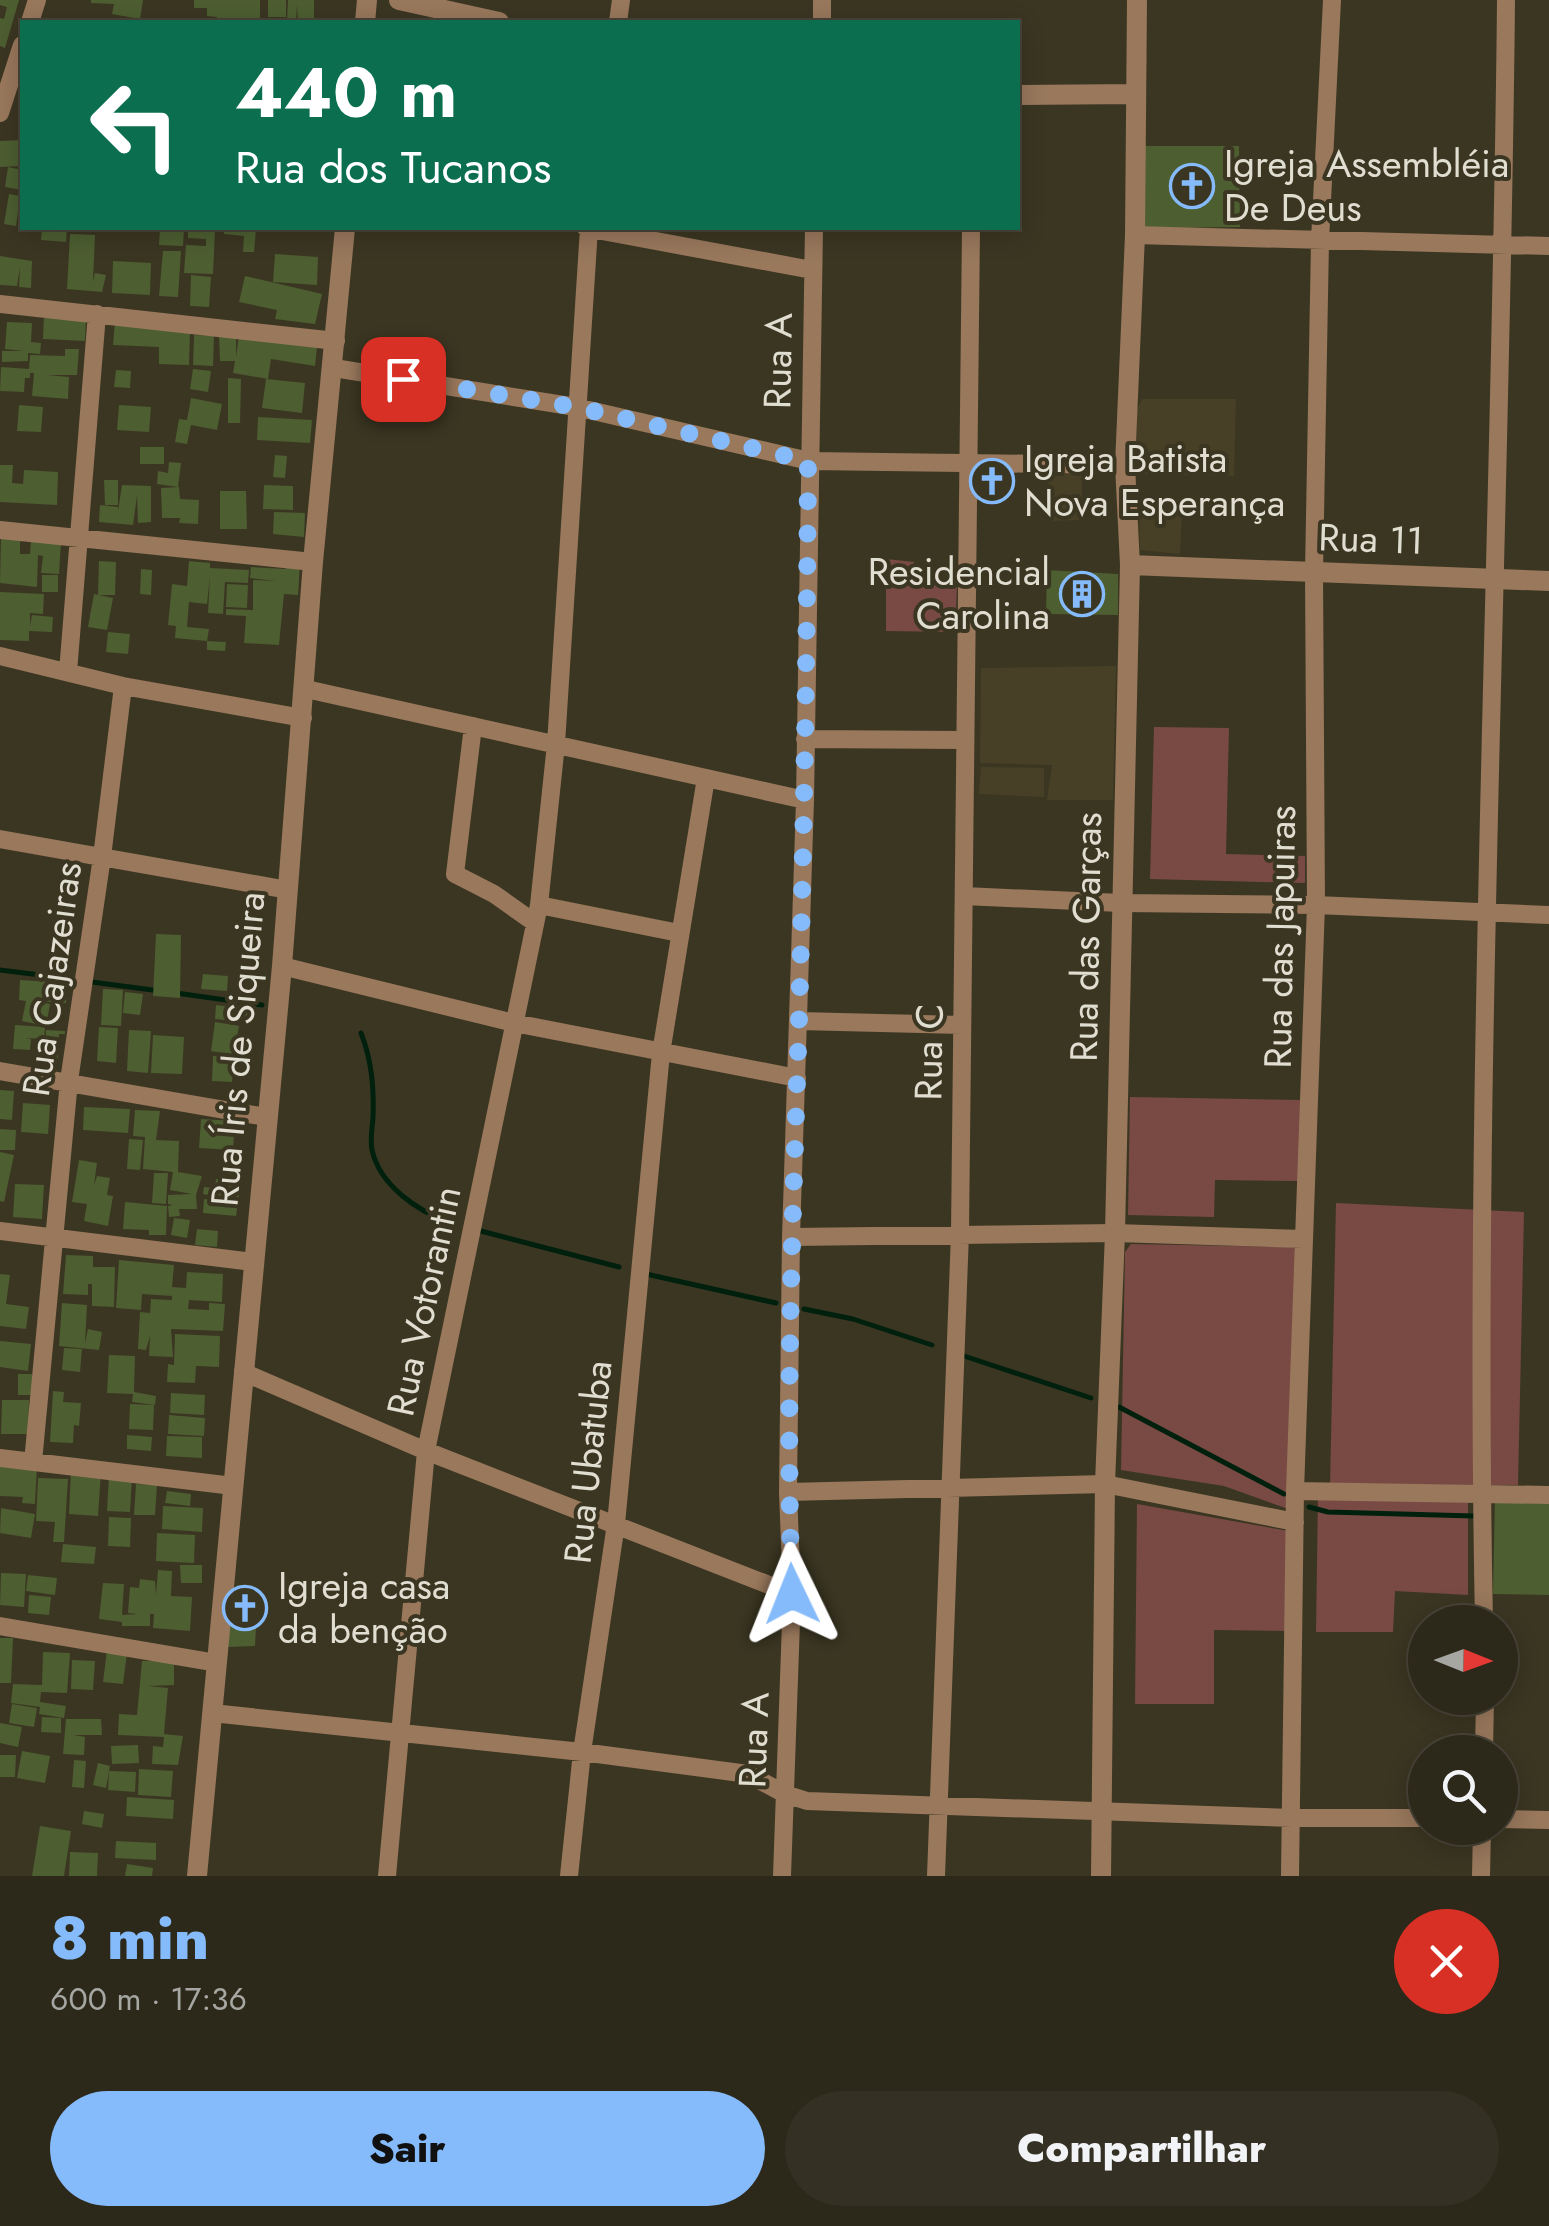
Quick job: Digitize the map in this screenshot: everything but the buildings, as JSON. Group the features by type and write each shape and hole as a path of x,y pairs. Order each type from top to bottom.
{"street":[{"path":"399,0 490,20"},
{"name":"Rua das Garças","path":"1102,1876 1105,1484 1130,565 1125,465 1136,235 1137,0"},
{"name":"Rua das Japuiras","path":"1290,1876 1294,1522 1316,904 1314,572 1320,241 1332,0"},
{"path":"1484,1605 1481,1493 1487,913 1504,246 1506,0"},
{"path":"0,113 15,95 20,59"},
{"path":"1020,95 1134,94"},
{"name":"Rua Íris de Siqueira","path":"197,1876 282,966 313,562 345,230"},
{"path":"556,744 588,230"},
{"path":"599,230 812,270"},
{"name":"Rua A","path":"782,1876 792,1594 788,1492 792,1237 805,800 814,230"},
{"name":"Rua C","path":"936,1876 960,1233 971,230"},
{"path":"1136,235 1549,246"},
{"path":"0,304 336,341"},
{"path":"68,672 97,314"},
{"path":"334,368 576,407 808,461 1125,465"},
{"path":"0,530 313,562"},
{"name":"Rua 11","path":"1130,565 1549,580"},
{"path":"0,656 123,686 303,718"},
{"name":"Rua Cajazeiras","path":"33,1462 68,1081 123,686"},
{"path":"306,689 805,800"},
{"path":"473,726 455,874 537,914 679,932"},
{"path":"806,739 963,740"},
{"name":"Rua Votorantin","path":"387,1876 426,1451 537,914 556,744"},
{"name":"Rua Ubatuba","path":"569,1876 582,1752 616,1524 662,1053 706,778"},
{"path":"0,839 288,890"},
{"path":"964,896 1121,903 1316,904 1549,915"},
{"path":"282,966 514,1023 797,1078"},
{"path":"799,1021 962,1026"},
{"path":"0,1071 266,1116"},
{"path":"0,1231 254,1262"},
{"path":"792,1237 1114,1233 1302,1239"},
{"path":"243,1372 426,1451 792,1594"},
{"path":"0,1458 233,1486"},
{"path":"788,1492 1105,1484 1294,1522"},
{"path":"1295,1491 1549,1495"},
{"path":"0,1626 216,1663"},
{"path":"212,1713 582,1752 748,1774 808,1802 1292,1818 1408,1818"},
{"path":"1518,1819 1549,1820"},
{"path":"1481,1876 1482,1845"}],"shaded area":[{"path":"1142,399 1236,399 1234,476 1140,474 1132,437"},
{"path":"1049,469 1082,469 1082,520 1048,521"},
{"path":"1139,511 1182,514 1180,554 1140,550"},
{"path":"886,559 914,562 915,583 957,587 955,632 886,631"},
{"path":"1116,666 1113,800 1047,800 1052,765 980,763 981,668"},
{"path":"1154,727 1229,728 1226,854 1305,856 1305,883 1150,879"},
{"path":"981,767 1044,768 1044,797 979,794"},
{"path":"1130,1097 1301,1100 1299,1181 1215,1180 1214,1217 1128,1215"},
{"path":"1336,1203 1524,1212 1518,1485 1330,1486"},
{"path":"1131,1244 1296,1249 1291,1510 1224,1486 1121,1470 1125,1252"},
{"path":"1318,1496 1468,1499 1468,1595 1395,1591 1393,1632 1316,1632"},
{"path":"1137,1504 1289,1531 1289,1631 1214,1630 1214,1704 1135,1704"}],"waterway":[{"path":"0,970 64,978"},
{"path":"92,982 160,991"},
{"path":"176,993 262,1005"},
{"path":"361,1033 372,1075 371,1143 376,1163 402,1195 425,1212 450,1223"},
{"path":"477,1230 619,1267"},
{"path":"646,1274 776,1303"},
{"path":"804,1309 853,1319 932,1345"},
{"path":"961,1355 1091,1398"},
{"path":"1119,1407 1284,1494"},
{"path":"1309,1507 1328,1512 1474,1516"}],"place":[{"name":"Igreja Assembléia De Deus","path":"1192,186"},
{"name":"Igreja Batista Nova Esperança","path":"992,481"},
{"name":"Residencial Carolina","path":"1082,594"},
{"name":"Igreja casa da benção","path":"245,1608"}],"route":[{"path":"403,379 576,407 808,461 805,800 788,1492 792,1594"}]}
